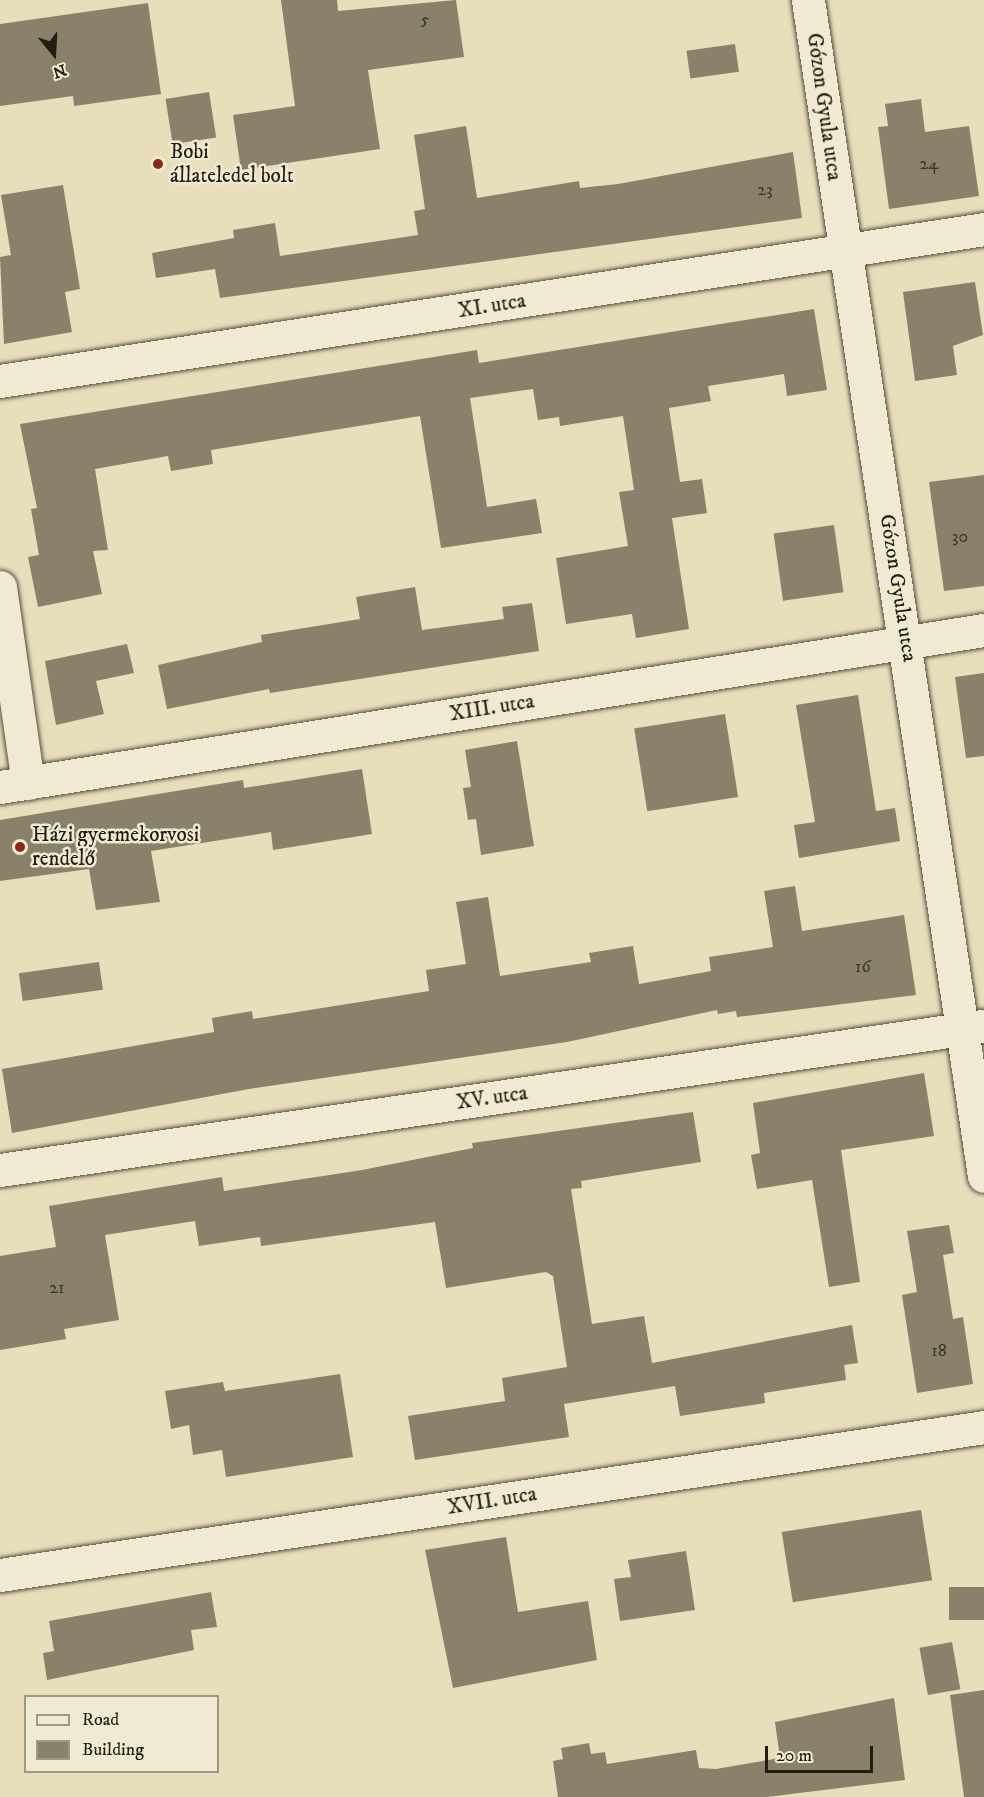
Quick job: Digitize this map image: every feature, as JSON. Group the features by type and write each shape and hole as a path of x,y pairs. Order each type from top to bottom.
{"street":[{"name":"Gózon Gyula utca","path":"808,0 845,252 907,641 973,1027 984,1176"},
{"name":"XI. utca","path":"0,381 984,229"},
{"path":"0,587 14,785"},
{"name":"XIII. utca","path":"14,785 984,630"},
{"name":"XV. utca","path":"0,1170 973,1027"},
{"name":"XVII. utca","path":"0,1575 984,1426"}],"building":[{"path":"281,0 337,0 338,11 456,0 464,57 368,70 380,149 241,170 233,115 295,106"},
{"path":"148,3 161,94 74,106 73,96 0,106 0,24"},
{"path":"735,44 739,72 690,79 686,51"},
{"path":"209,92 216,137 173,144 166,99"},
{"path":"921,99 925,132 969,126 979,196 889,209 878,127 888,126 885,104"},
{"path":"466,126 477,198 579,181 580,188 618,184 793,152 802,218 220,298 215,269 156,278 152,253 234,238 233,230 275,223 280,256 418,235 414,211 425,209 414,135"},
{"path":"63,185 80,289 65,292 72,332 4,344 0,257 11,255 1,195"},
{"path":"975,282 983,335 953,346 957,375 915,381 903,292"},
{"path":"814,309 827,390 787,396 784,374 708,386 711,401 669,408 680,482 702,479 707,513 672,518 689,629 636,638 632,614 566,624 556,558 628,546 619,492 634,490 623,416 560,426 559,417 538,420 533,389 470,398 487,507 536,499 542,533 441,548 420,416 211,450 213,464 171,471 168,456 95,469 108,550 93,551 102,594 38,607 28,557 39,555 31,509 37,508 20,424 477,350 479,363"},
{"path":"984,475 984,586 944,591 929,482"},
{"path":"834,525 843,592 783,601 774,533"},
{"path":"415,587 422,630 504,619 502,607 532,603 539,651 270,693 269,689 167,709 158,665 262,642 261,635 360,619 356,597"},
{"path":"127,644 134,673 96,681 104,714 56,725 45,661"},
{"path":"984,673 984,756 966,758 955,677"},
{"path":"858,695 876,811 895,808 900,841 799,858 794,825 815,822 796,705"},
{"path":"725,714 738,797 647,811 634,728"},
{"path":"517,741 534,846 481,855 476,819 468,820 463,788 471,787 465,750"},
{"path":"362,769 372,834 273,850 271,832 151,851 160,902 96,910 89,869 0,881 0,820 243,780 244,788"},
{"path":"795,886 802,931 904,915 916,995 737,1017 736,1011 718,1014 717,1010 567,1042 249,1089 12,1133 2,1069 214,1032 212,1018 252,1011 253,1019 429,991 426,970 466,964 456,902 488,897 500,976 591,962 589,953 633,946 639,984 711,971 709,957 773,947 764,891"},
{"path":"99,962 103,990 23,1001 19,973"},
{"path":"924,1073 934,1136 841,1150 860,1282 829,1287 812,1180 757,1189 751,1155 760,1153 753,1103"},
{"path":"693,1112 701,1162 581,1181 582,1188 571,1189 592,1324 644,1316 652,1363 852,1325 858,1363 844,1365 846,1380 764,1393 765,1403 680,1416 675,1386 564,1404 569,1437 415,1460 408,1416 505,1401 502,1378 567,1367 553,1276 546,1272 446,1288 435,1222 261,1246 260,1237 199,1246 195,1221 105,1235 119,1320 64,1329 66,1339 0,1350 0,1256 56,1247 49,1206 222,1177 224,1191 362,1170 473,1148 472,1143"},
{"path":"949,1225 954,1253 943,1255 953,1319 963,1317 973,1384 917,1393 902,1295 917,1292 907,1231"},
{"path":"340,1374 353,1457 226,1477 222,1450 193,1455 189,1425 171,1429 165,1391 223,1382 225,1391"},
{"path":"921,1510 932,1580 793,1602 782,1532"},
{"path":"506,1537 518,1612 588,1601 597,1660 453,1688 425,1550"},
{"path":"686,1551 695,1610 620,1621 614,1579 631,1577 628,1560"},
{"path":"949,1587 984,1587 984,1620 949,1620"},
{"path":"211,1592 217,1627 191,1630 194,1650 47,1680 43,1653 54,1651 49,1621"},
{"path":"952,1642 960,1689 928,1695 920,1648"},
{"path":"984,1690 984,1797 964,1797 950,1695"},
{"path":"894,1698 905,1780 767,1797 558,1797 553,1761 563,1759 561,1748 589,1743 591,1754 605,1752 607,1764 696,1750 699,1768 716,1769 780,1758 775,1722"}],"place":[{"name":"Bobi állateledel bolt","path":"158,164"},
{"name":"Házi gyermekorvosi rendelő","path":"20,847"}]}
